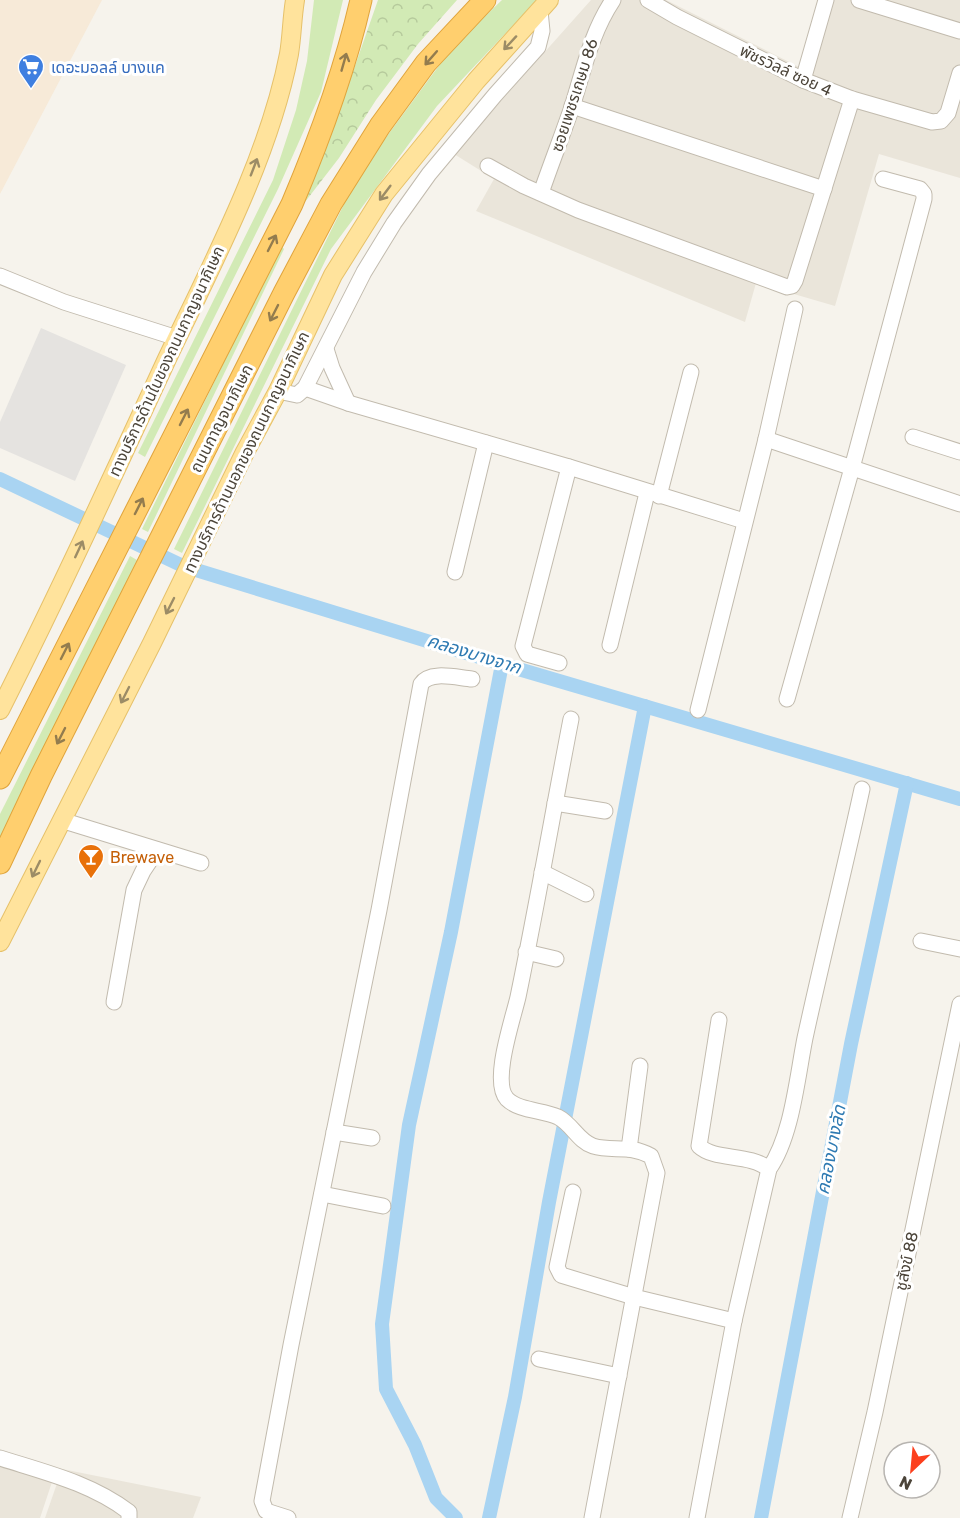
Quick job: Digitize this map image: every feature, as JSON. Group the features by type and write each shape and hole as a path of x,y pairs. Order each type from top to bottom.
{"highway":[{"name":"ถนนกาญจนาภิเษก","path":"0,778 292,204 315,150 338,82 361,0"},
{"name":"ถนนกาญจนาภิเษก","path":"0,863 41,776 188,483 331,204 380,126 426,63 485,0"}],"main road":[{"name":"ทางบริการด้านในของถนนกาญจนาภิเษก","path":"0,710 126,450 243,195 270,122 289,53 295,0"},
{"name":"ทางบริการด้านนอกของถนนกาญจนาภิเษก","path":"0,942 152,643 245,452 278,392 333,275 384,194 476,81 544,6"}],"street":[{"name":"ซอยเพชรเกษม 86","path":"540,193 572,106 596,29 613,0"},
{"name":"พัชรวิลล์ ซอย 4","path":"648,0 676,17 803,80 852,99 932,122 941,121 948,113 960,73"},
{"path":"803,80 826,0"},
{"path":"859,0 960,31"},
{"path":"278,392 297,394 305,388 364,272 394,223 429,174 538,48 543,32 544,6"},
{"path":"476,81 495,95"},
{"path":"488,166 524,186 578,210 787,287 792,286 795,281 852,99"},
{"path":"572,106 824,189"},
{"path":"787,699 924,199 924,194 920,189 884,179"},
{"path":"0,276 64,302 177,338"},
{"path":"698,710 766,439 795,309"},
{"path":"326,349 348,403"},
{"path":"610,645 653,494 692,372"},
{"path":"305,388 348,403 744,521"},
{"path":"913,437 960,452"},
{"path":"766,439 960,504"},
{"path":"455,572 486,443"},
{"path":"559,663 527,654 523,646 569,467"},
{"path":"288,1518 266,1511 262,1501 291,1345 377,921 421,684 431,677 472,679"},
{"path":"572,719 502,1067 501,1086 503,1093 511,1102 565,1122 592,1146 629,1149 651,1156 655,1162 657,1173 592,1518"},
{"path":"697,1518 734,1321 769,1169 777,1158 788,1128 808,1027 862,789"},
{"path":"555,803 605,811"},
{"path":"61,820 201,863"},
{"path":"114,1002 134,890 157,850"},
{"path":"542,872 586,894"},
{"path":"921,941 960,949"},
{"path":"526,952 556,958"},
{"name":"ชูสังข์ 88","path":"850,1518 875,1412 960,1004"},
{"path":"719,1020 699,1146 708,1152 756,1161 769,1169"},
{"path":"629,1149 640,1066"},
{"path":"334,1132 372,1138"},
{"path":"573,1192 557,1267 561,1275 634,1297 734,1321"},
{"path":"322,1194 383,1206"},
{"path":"539,1359 619,1376"},
{"path":"1,1463 58,1476 95,1491 115,1501 129,1512 129,1518"}],"shaded area":[{"name":"เดอะมอลล์ บางแค","path":"0,0 102,0 0,194"},
{"path":"591,0 666,0 799,67 818,0 960,0 960,178 879,154 835,306 756,283 745,322 476,211 494,179 454,154"},
{"path":"41,328 126,365 75,481 0,448 0,422"},
{"path":"0,1466 52,1482 40,1518 0,1518"},
{"path":"62,1469 201,1497 193,1518 45,1518"}],"green space":[{"path":"314,0 343,0 321,92 278,189 145,457 138,453 273,180 296,110 307,61"},
{"path":"378,0 457,0 418,44 376,100 339,158 305,202 342,103"},
{"path":"502,0 537,0 437,106 331,249 182,553 174,549 351,190 373,155 452,48"},
{"path":"281,246 284,249 148,532 142,529"},
{"path":"130,556 137,560 0,844 0,814"}],"waterway":[{"name":"คลองบางจาก","path":"0,479 183,566 515,668 960,799"},
{"path":"456,1518 436,1498 415,1445 386,1389 382,1324 409,1125 451,932 502,664"},
{"path":"489,1518 515,1397 549,1202 645,706"},
{"name":"คลองบางลัด","path":"761,1518 851,1044 907,783"}],"place":[{"name":"เดอะมอลล์ บางแค","path":"31,90"},
{"name":"Brewave","path":"91,880"}]}
